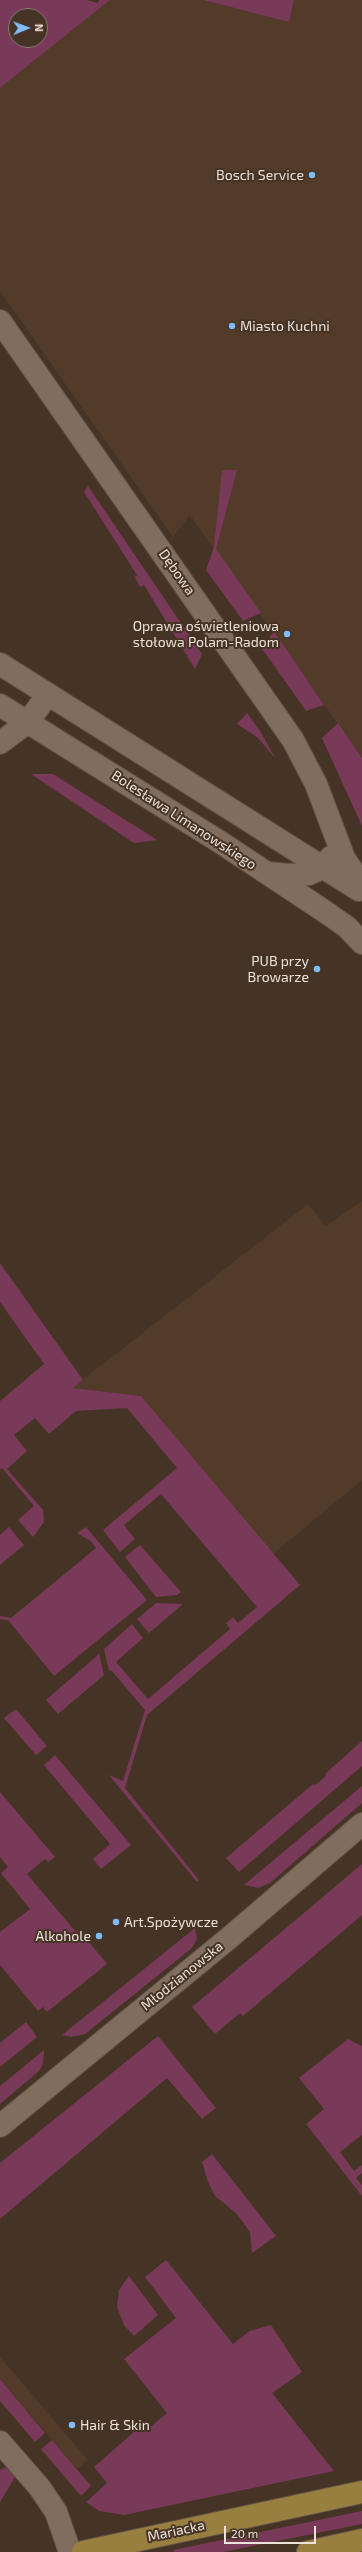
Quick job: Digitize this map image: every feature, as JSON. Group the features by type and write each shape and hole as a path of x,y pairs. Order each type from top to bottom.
{"main road":[{"name":"Mariacka","path":"83,2552 362,2492"},
{"path":"308,2552 362,2540"}],"street":[{"name":"Dębowa","path":"0,321 293,740 316,784 344,858 362,885"},
{"path":"0,664 324,866 362,892"},
{"path":"0,743 28,722 48,694"},
{"name":"Bolesława Limanowskiego","path":"0,705 324,910 347,928 362,943"},
{"name":"Dębowa","path":"324,866 332,855 335,834"},
{"path":"265,872 299,875 314,872 324,866"},
{"name":"Młodzianowska","path":"0,2126 229,1938 362,1824"},
{"path":"0,2442 40,2488 56,2512 70,2552"}],"shaded area":[{"path":"0,0 87,0 98,3 99,0 110,0 0,88"},
{"path":"110,0 203,0 289,22 294,0 362,0 362,758 190,515 173,537 0,291 0,88"},
{"path":"203,0 294,0 289,22"},
{"path":"222,470 237,470 216,549 261,613 243,621 206,570 214,547"},
{"path":"88,486 202,654 195,669 144,585 140,587 135,577 137,575 84,492"},
{"path":"274,632 324,705 306,711 261,647"},
{"path":"247,713 260,731 275,758 257,737 237,724"},
{"path":"338,723 362,758 362,826 322,738"},
{"path":"31,774 53,774 157,840 134,843"},
{"path":"362,1201 362,1480 272,1555 141,1396 72,1388 308,1204 326,1226"},
{"path":"0,1263 83,1380 73,1388 141,1396 300,1585 147,1715 125,1788 199,1880 197,1882 109,1775 123,1781 145,1710 111,1670 109,1671 104,1649 132,1624 143,1638 116,1662 148,1699 230,1629 226,1623 233,1617 238,1623 257,1607 161,1494 124,1525 135,1539 120,1552 103,1530 177,1468 127,1408 76,1411 49,1434 35,1418 14,1435 27,1451 7,1469 43,1510 44,1522 33,1537 18,1520 34,1506 2,1468 0,1470 0,1401 44,1364 0,1302"},
{"path":"9,1527 24,1545 0,1565 0,1535"},
{"path":"86,1527 147,1600 54,1676 8,1620 0,1619 0,1616 11,1618 96,1548 91,1541 77,1533"},
{"path":"140,1545 181,1592 177,1595 156,1597 125,1557"},
{"path":"156,1603 183,1604 149,1633 137,1619"},
{"path":"99,1654 104,1675 58,1714 46,1700"},
{"path":"16,1709 47,1746 36,1755 4,1718"},
{"path":"362,1741 362,1766 239,1872 226,1858 313,1784 315,1785 326,1776 325,1774"},
{"path":"55,1755 131,1845 101,1869 93,1859 110,1844 44,1765"},
{"path":"362,1786 362,1803 270,1883 258,1888 244,1885"},
{"path":"0,1792 55,1857 48,1862 45,1859 27,1874 76,1932 79,1930 107,1964 47,2012 43,2007 38,2011 0,1965 0,1932 30,1909 1,1873 8,1867 0,1857"},
{"path":"362,1864 362,1915 243,2016 240,2013 215,2034 192,2007"},
{"path":"195,1928 197,1939 192,1948 85,2034 71,2037 62,2035"},
{"path":"26,2022 37,2037 0,2067 0,2043"},
{"path":"158,2036 216,2108 202,2119 167,2078 0,2219 0,2163"},
{"path":"348,2039 362,2046 362,2135 340,2152 354,2171 362,2165 362,2173 356,2178 362,2185 362,2196 306,2124 324,2109 299,2078"},
{"path":"44,2050 43,2064 39,2071 0,2104 0,2086"},
{"path":"212,2154 276,2236 252,2253 250,2232 236,2213 215,2196 208,2182 202,2162"},
{"path":"166,2260 233,2344 250,2331 271,2325 302,2372 272,2393 334,2471 124,2515 99,2511 86,2502 107,2483 94,2467 143,2424 148,2429 167,2413 124,2359 176,2318 145,2277"},
{"path":"129,2276 158,2315 134,2336 124,2325 117,2307 119,2290"},
{"path":"0,2357 88,2460 77,2469 0,2379"},
{"path":"0,2379 45,2433 35,2442 0,2401"},
{"path":"52,2440 91,2486 81,2496 41,2449"},
{"path":"6,2467 15,2477 0,2502 0,2470"},
{"path":"362,2511 362,2524 223,2552 174,2552 173,2550"}],"place":[{"name":"Bosch Service","path":"312,175"},
{"name":"Miasto Kuchni","path":"232,326"},
{"name":"Oprawa oświetleniowa stołowa Polam-Radom","path":"287,634"},
{"name":"PUB przy Browarze","path":"317,969"},
{"name":"Art.Spożywcze","path":"116,1922"},
{"name":"Alkohole","path":"99,1936"},
{"name":"Hair & Skin","path":"72,2425"}]}
